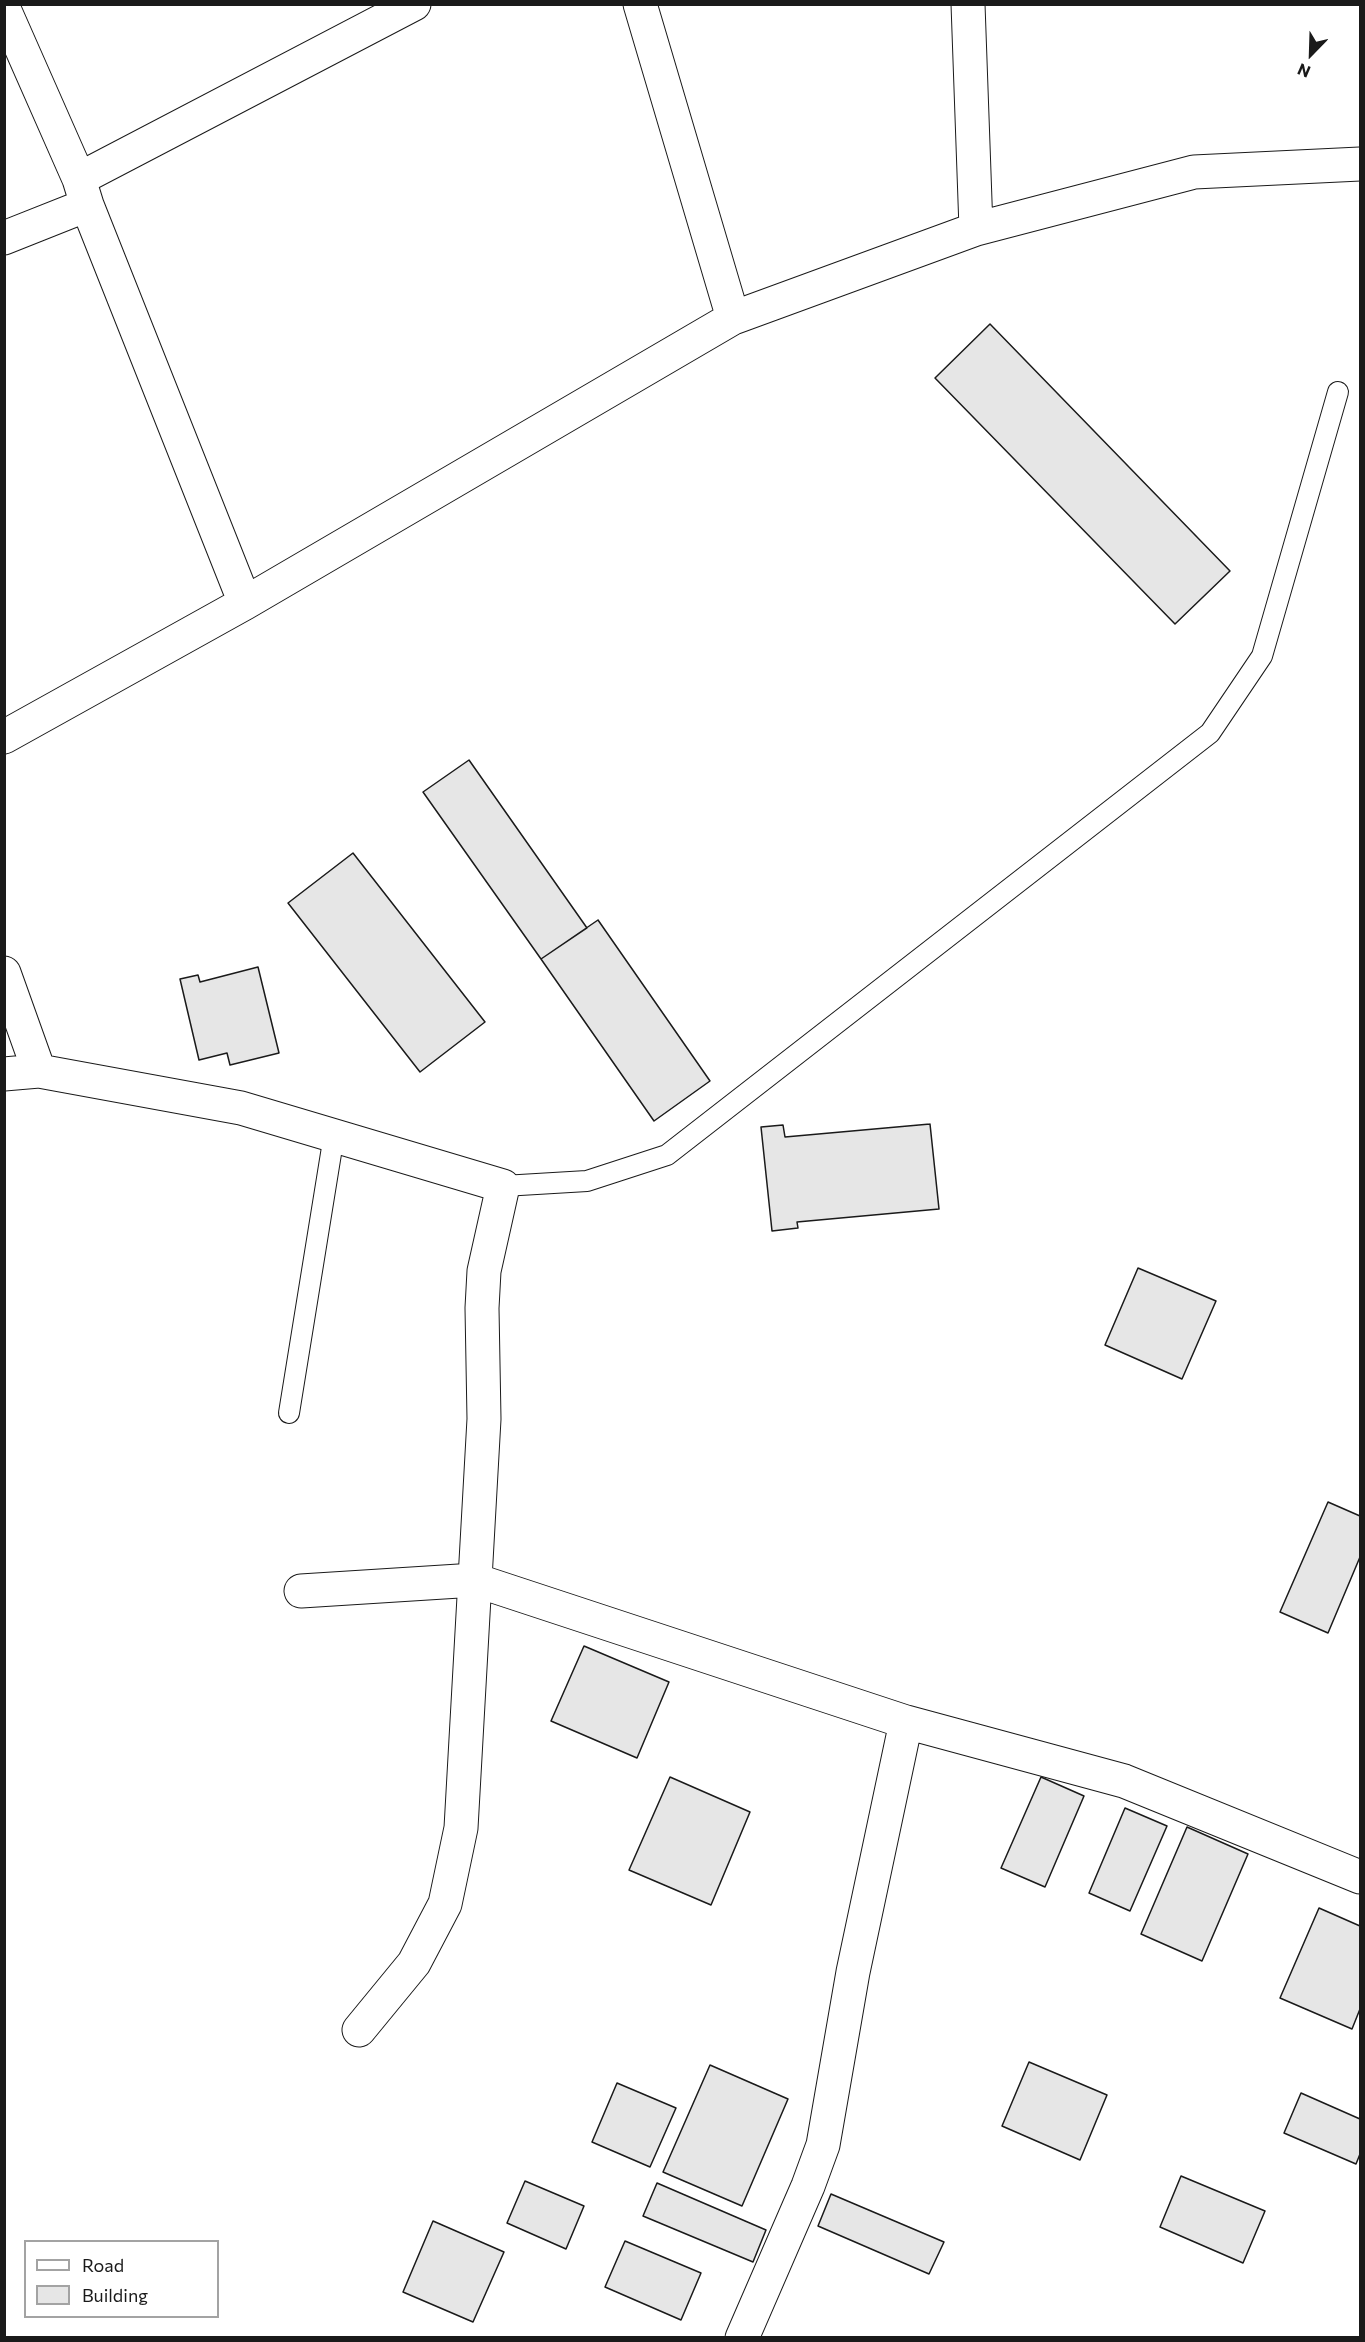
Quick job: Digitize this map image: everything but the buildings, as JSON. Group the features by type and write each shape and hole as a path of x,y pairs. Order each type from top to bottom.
{"street":[{"path":"4,238 414,4"},
{"path":"640,4 733,318"},
{"path":"968,4 976,229"},
{"path":"4,9 83,192 245,603"},
{"path":"4,737 245,603 733,318 976,229 1194,172 1360,164"},
{"path":"4,973 39,1071"},
{"path":"4,1074 39,1071 241,1108 503,1186 484,1271 482,1308 484,1419 461,1828 445,1904 414,1963 359,2030"},
{"path":"301,1591 474,1580 906,1722 1124,1782 1360,1877"},
{"path":"742,2337 808,2186 823,2145 853,1972 906,1722"}],"lane":[{"path":"503,1186 587,1181 667,1155 1210,733 1262,656 1338,392"},
{"path":"290,1413 334,1135"}]}
